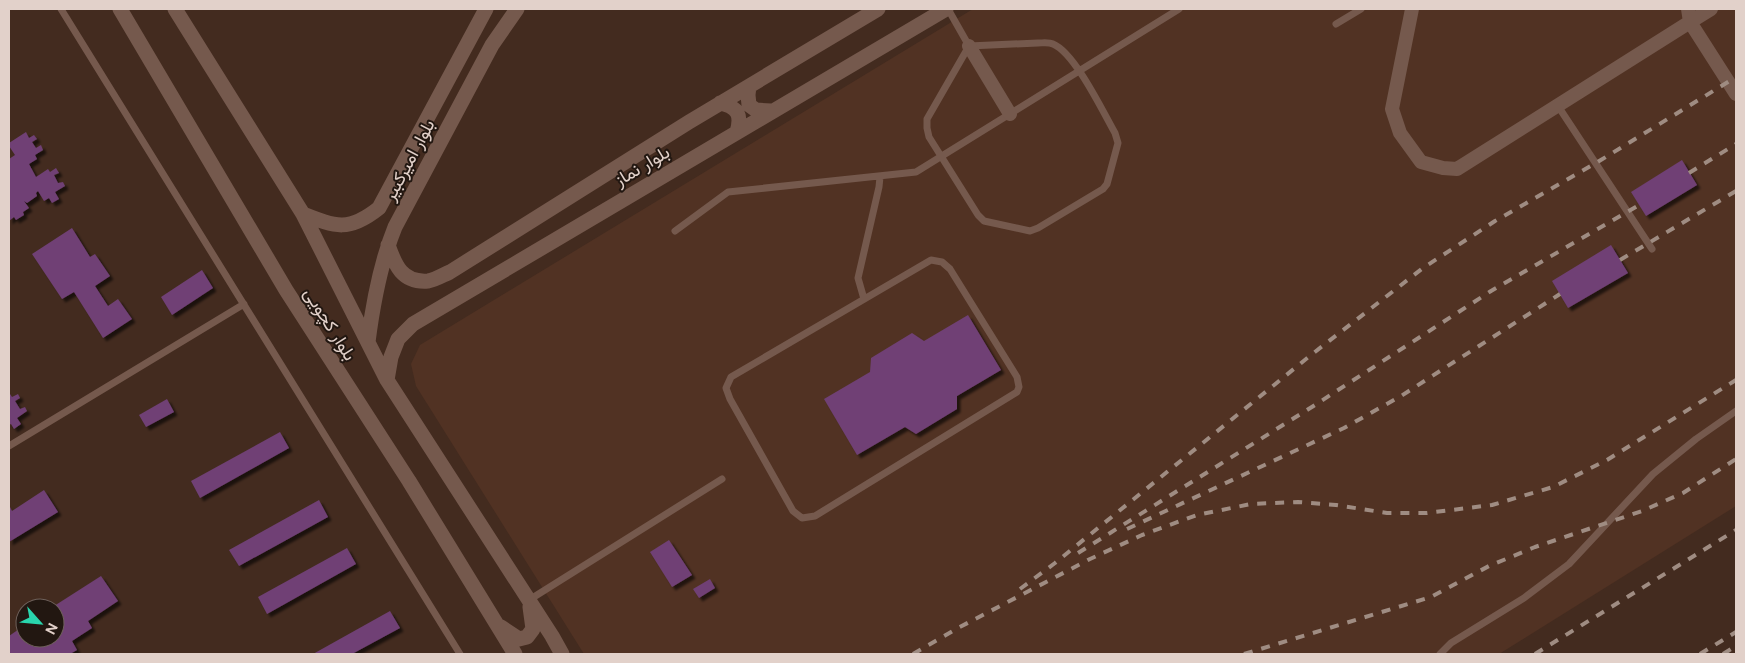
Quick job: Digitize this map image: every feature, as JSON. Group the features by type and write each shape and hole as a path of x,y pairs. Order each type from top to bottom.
{"main road":[{"name":"بلوار کچویی","path":"120,9 286,290 516,654"},
{"name":"بلوار کچویی","path":"175,9 303,214 387,380 562,654"},
{"name":"بلوار امیرکبیر","path":"303,214 330,225 350,224 366,218 379,208 486,9"},
{"name":"بلوار امیرکبیر","path":"368,342 374,297 388,245 395,227 492,45 517,9"},
{"name":"بلوار نماز","path":"388,245 395,265 403,274 414,280 429,281 450,272 720,103 878,9"},
{"name":"بلوار نماز","path":"387,380 391,357 398,339 412,324 947,9"},
{"path":"749,86 749,105 756,110 771,111"},
{"path":"720,103 730,105 738,112 740,122 737,132"},
{"path":"498,624 519,638 527,636 533,628 529,600"}],"street":[{"path":"1412,9 1392,109 1400,133 1421,162 1443,168 1457,168 1558,106 1689,15 1711,9"},
{"path":"1689,15 1736,94"},
{"path":"968,46 1010,114"}],"lane":[{"path":"61,9 460,654"},
{"path":"947,9 968,46"},
{"path":"675,231 728,192 916,172 1179,9"},
{"path":"1336,24 1361,9"},
{"path":"1053,44 1064,51 1079,70 1115,133 1118,143 1104,189 1030,231 984,220 978,215 929,137 927,119 968,46 1053,44"},
{"path":"1558,106 1652,249"},
{"path":"864,299 858,278 880,177"},
{"path":"931,260 942,262 950,269 1017,377 1019,387 1017,392 815,516 802,518 793,511 730,399 726,388 731,377 864,299 931,260"},
{"path":"9,446 244,304"},
{"path":"1440,654 1451,643 1524,598 1569,564 1654,474 1696,439 1736,411"},
{"path":"529,600 722,479"}],"shaded area":[{"path":"973,9 1736,9 1736,506 1499,654 584,654 416,386 411,364 420,345"}],"building":[{"path":"26,132 29,138 34,135 37,139 32,142 36,148 41,145 43,150 35,155 37,159 29,164 36,177 48,169 50,172 56,168 59,173 54,175 58,183 63,182 65,186 55,192 59,199 52,203 49,198 44,201 38,191 36,193 37,196 27,203 24,201 29,208 23,212 24,215 16,220 14,217 9,221 9,159 15,155 9,143"},
{"path":"1682,160 1697,185 1646,216 1631,192"},
{"path":"72,228 90,257 95,254 110,276 95,286 108,306 118,299 132,319 103,338 74,292 62,299 32,254"},
{"path":"1611,245 1628,273 1568,308 1552,281"},
{"path":"202,270 213,288 172,315 161,297"},
{"path":"968,315 1001,370 957,396 957,409 916,434 905,427 857,455 824,399 870,372 871,358 912,333 924,341"},
{"path":"10,394 12,397 18,394 20,398 15,401 20,409 25,407 27,411 17,418 21,424 14,429 11,424 9,425"},
{"path":"167,399 174,412 146,427 139,415"},
{"path":"280,432 289,448 200,498 191,481"},
{"path":"44,490 58,512 9,542 9,505 12,511"},
{"path":"319,500 328,517 239,566 229,550"},
{"path":"669,540 692,575 672,587 650,552"},
{"path":"347,548 356,564 267,614 258,597"},
{"path":"101,576 118,601 88,621 92,628 72,641 77,650 70,654 9,654 9,636 15,632 15,648 65,648 65,599"},
{"path":"710,579 715,588 699,598 693,589"},
{"path":"390,611 400,628 352,654 313,654"}],"railway":[{"path":"1020,589 1055,563 1311,355 1423,268 1495,221 1596,163 1736,77"},
{"path":"1689,173 1736,144"},
{"path":"1620,260 1736,191"},
{"path":"1078,553 1315,405 1491,291 1639,205"},
{"path":"1127,529 1344,428 1401,396 1560,294"},
{"path":"913,654 958,628 1090,559 1142,535 1197,515 1251,504 1298,502 1336,505 1387,513 1427,513 1492,505 1553,487 1607,460 1736,380"},
{"path":"1244,654 1431,597 1489,566 1535,547 1642,511 1683,493 1736,459"},
{"path":"1535,654 1736,530"},
{"path":"1700,654 1736,632"},
{"path":"1723,654 1736,646"}]}
